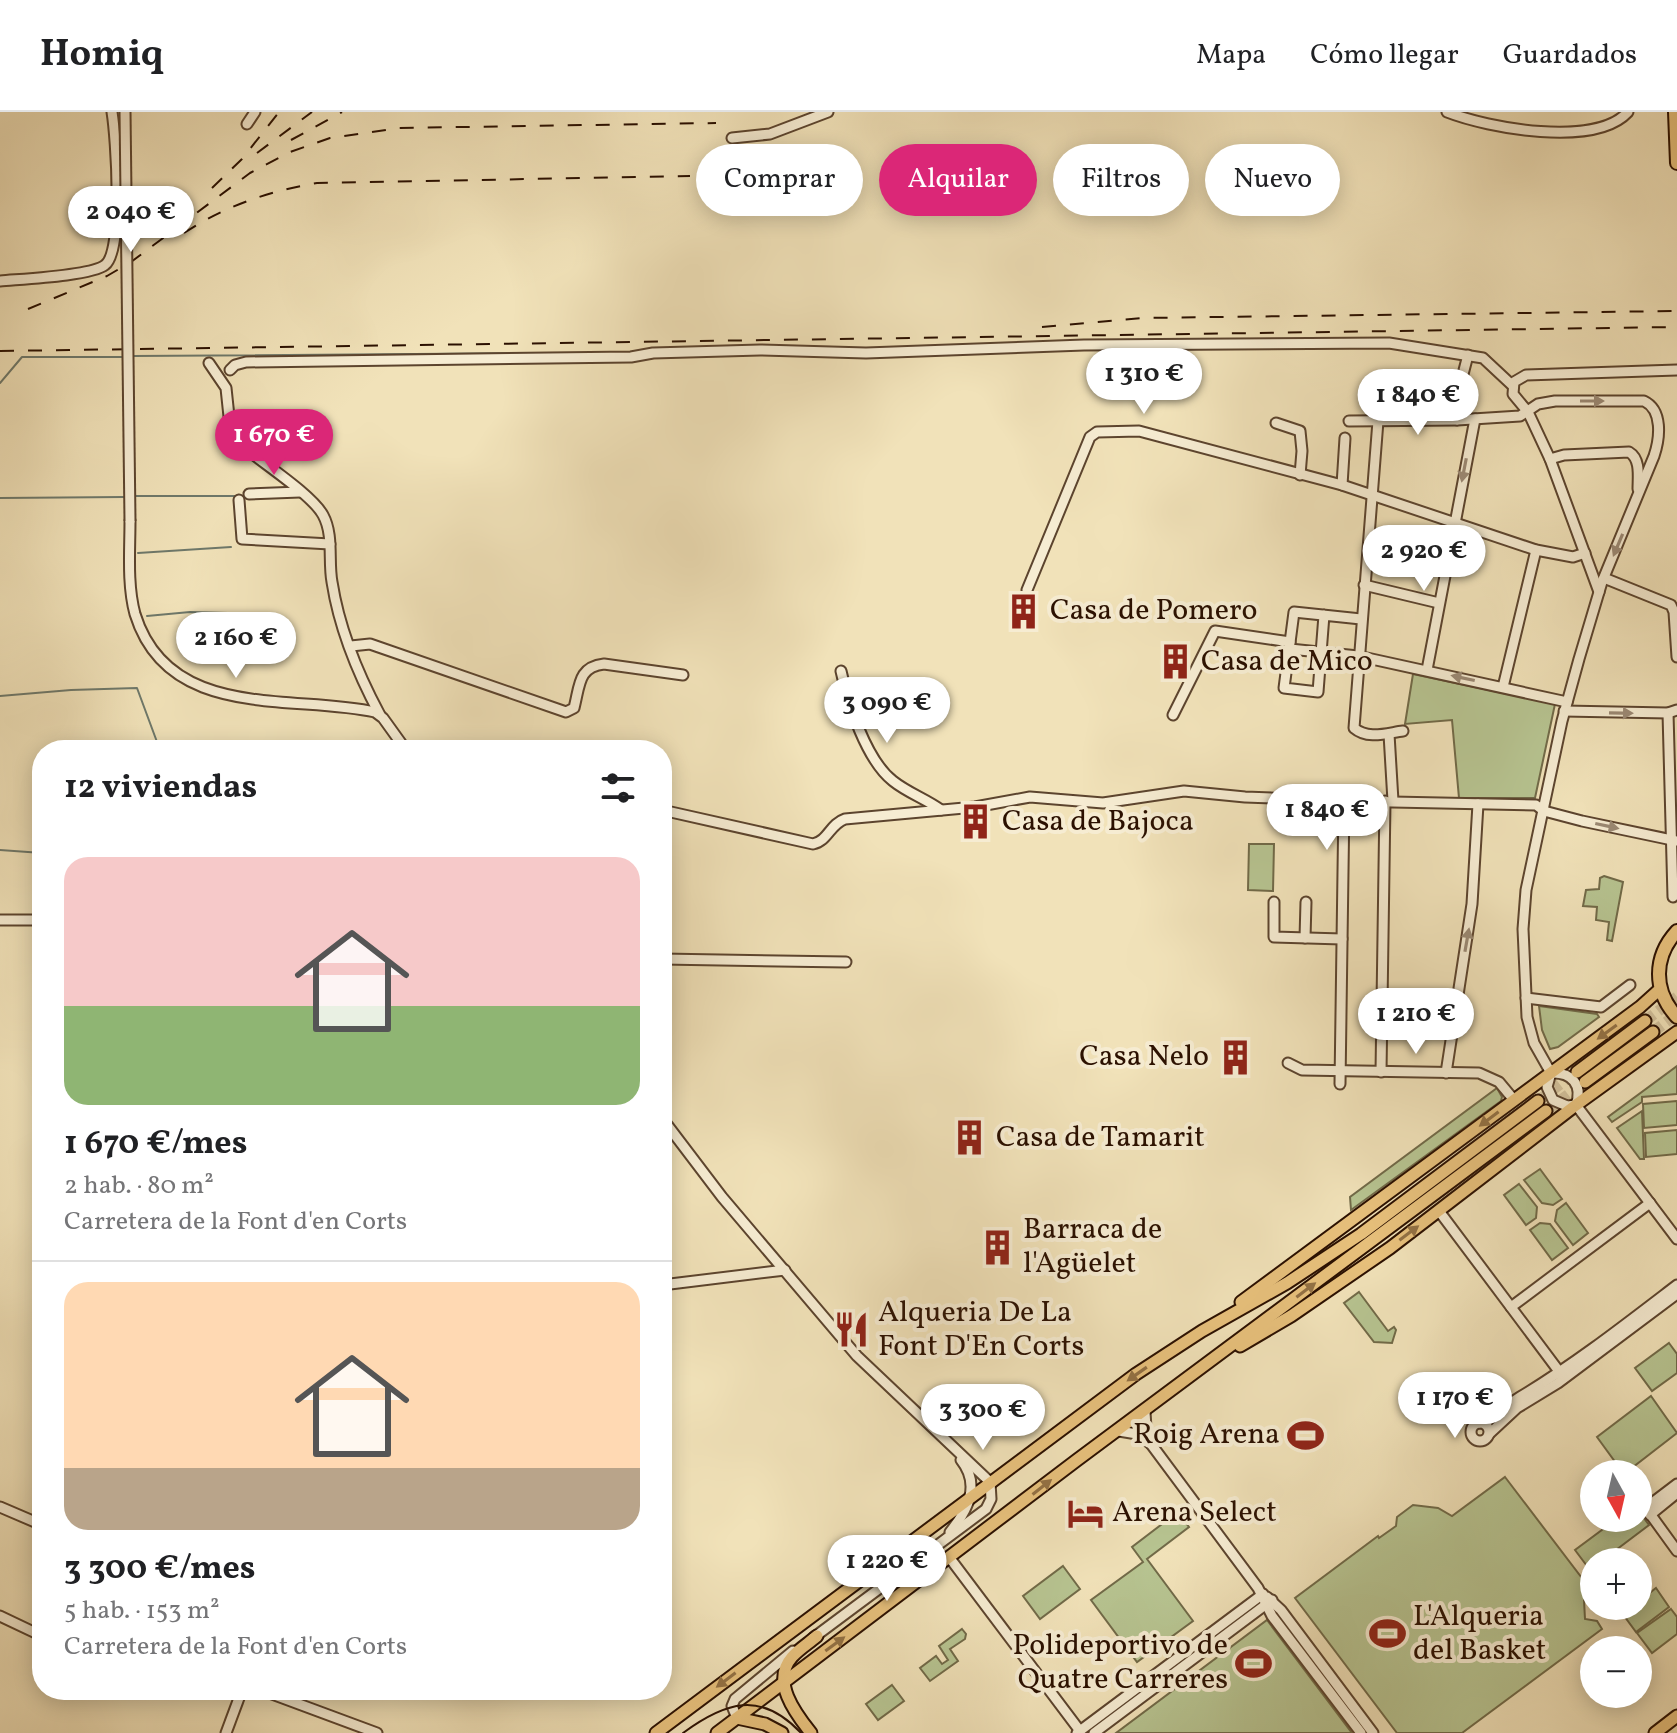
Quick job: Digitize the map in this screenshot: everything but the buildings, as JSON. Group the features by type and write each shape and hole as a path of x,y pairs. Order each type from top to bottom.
{"highway":[{"path":"1675,112 1677,163"},
{"path":"1677,931 1669,940 1661,959 1660,989 1677,1017"}],"main road":[{"path":"656,1733 990,1482 1136,1374 1202,1331 1640,1007 1660,989"},
{"path":"1577,1072 1645,1021"},
{"path":"1585,1082 1653,1032"},
{"path":"1221,1354 1249,1342 1302,1308 1439,1211 1677,1032"},
{"path":"1202,1331 1287,1283 1361,1234 1538,1101"},
{"path":"717,1733 1546,1111"},
{"path":"811,1733 792,1705 783,1683 786,1666 792,1657 817,1636"},
{"path":"1655,1733 1677,1716"},
{"path":"737,1718 765,1724 782,1733"}],"street":[{"path":"0,281 91,270 106,265 110,259 116,235 116,150 112,112"},
{"path":"125,112 131,582 135,613 148,640 166,665 196,685 227,696 366,710 380,715"},
{"path":"247,124 255,112"},
{"path":"732,138 770,134 828,112"},
{"path":"1447,112 1483,124 1540,131 1601,129 1628,112"},
{"path":"230,370 246,362 615,357 760,350 866,353 1084,345 1389,343 1483,358 1513,386"},
{"path":"1457,420 1456,401 1468,355"},
{"path":"209,363 226,388 234,439 322,513 330,544 331,581 351,646 380,715 399,740"},
{"path":"1599,592 1550,459 1528,412 1515,397 1513,386 1516,379 1526,375 1677,370"},
{"path":"1349,421 1520,416 1538,404 1555,401 1644,401 1656,410 1657,445 1639,498 1599,592 1566,706 1524,906 1526,998 1534,1043 1551,1073 1547,1087 1553,1100 1562,1105 1576,1105"},
{"path":"1427,670 1475,419"},
{"path":"1378,421 1358,656 1355,730 1372,735 1403,731"},
{"path":"1276,423 1300,431 1300,475"},
{"path":"1027,590 1090,437 1097,432 1139,431 1342,485 1536,550 1573,557 1585,553"},
{"path":"1342,485 1345,438"},
{"path":"1550,459 1564,455 1629,452 1637,461 1639,498"},
{"path":"249,494 300,492"},
{"path":"239,500 242,539 330,544"},
{"path":"1503,687 1536,550"},
{"path":"1604,578 1671,605 1677,657"},
{"path":"1364,585 1439,603"},
{"path":"1324,615 1318,692 1284,688 1294,612 1324,615 1361,619"},
{"path":"1173,715 1215,631 1427,670 1503,687 1566,706 1672,712 1668,783 1674,841 1673,897"},
{"path":"351,646 370,644 566,712 574,708 583,672 593,665 683,675"},
{"path":"841,671 855,723 884,772 894,782 941,810"},
{"path":"1381,1072 1389,734"},
{"path":"1668,783 1677,793"},
{"path":"672,812 813,844 822,841 841,820 1030,797 1103,803 1184,791 1344,801 1536,805 1544,811 1674,841"},
{"path":"1340,1084 1344,801"},
{"path":"1446,1073 1472,904 1478,804"},
{"path":"1274,902 1274,937 1342,939"},
{"path":"1305,938 1306,902"},
{"path":"0,920 32,920"},
{"path":"672,959 846,962"},
{"path":"1526,998 1601,1007 1630,985"},
{"path":"1288,1063 1302,1070 1486,1075 1499,1082 1514,1100"},
{"path":"1551,1073 1563,1073 1573,1078 1579,1094 1576,1105"},
{"path":"1576,1105 1677,1239"},
{"path":"672,1131 722,1197 857,1356 990,1482 991,1499 986,1509 817,1636 796,1648 740,1694 732,1706 737,1718"},
{"path":"1511,1307 1650,1203"},
{"path":"1439,1211 1563,1375"},
{"path":"672,1284 785,1270"},
{"path":"1677,1285 1563,1375 1513,1401 1492,1419 1471,1429 1473,1439 1482,1441 1517,1408 1677,1294"},
{"path":"1145,1412 1151,1444"},
{"path":"1479,1423 1486,1426 1489,1434"},
{"path":"1119,1431 1137,1434 1151,1444 1263,1594 1361,1733"},
{"path":"938,1544 953,1528 969,1499 972,1482 969,1470 949,1445"},
{"path":"1652,1503 1677,1484"},
{"path":"1677,1493 1652,1518 1677,1551"},
{"path":"0,1507 32,1521"},
{"path":"949,1557 1078,1732 1263,1594"},
{"path":"1094,1733 1269,1603"},
{"path":"1269,1603 1373,1733"},
{"path":"0,1616 32,1631"},
{"path":"226,1733 238,1700"},
{"path":"288,1700 377,1733"}],"green space":[{"path":"1413,674 1555,704 1535,798 1459,798 1452,720 1405,724"},
{"path":"1249,844 1274,844 1273,891 1248,890"},
{"path":"1604,876 1623,882 1612,941 1607,940 1609,922 1596,920 1597,907 1583,906 1586,890 1599,889 1600,878"},
{"path":"1539,1006 1597,1014 1599,1017 1558,1047 1550,1049 1542,1030"},
{"path":"1677,1066 1677,1094 1642,1097 1642,1102 1612,1122 1608,1117"},
{"path":"1497,1088 1501,1101 1351,1210 1350,1197"},
{"path":"1677,1101 1677,1125 1644,1128 1643,1104"},
{"path":"1642,1111 1644,1159 1640,1159 1617,1128"},
{"path":"1677,1130 1677,1154 1646,1157 1645,1133"},
{"path":"1540,1169 1562,1199 1553,1205 1542,1203 1524,1180"},
{"path":"1519,1184 1537,1207 1536,1218 1526,1225 1504,1195"},
{"path":"1566,1203 1588,1233 1573,1245 1555,1221 1557,1210"},
{"path":"1540,1223 1550,1224 1568,1248 1552,1260 1530,1230"},
{"path":"1359,1292 1388,1331 1394,1327 1396,1330 1392,1343 1374,1342 1344,1303"},
{"path":"1669,1343 1677,1354 1677,1373 1652,1391 1635,1368"},
{"path":"1651,1396 1677,1433 1642,1460 1614,1460 1597,1437"},
{"path":"1505,1477 1580,1576 1580,1620 1597,1621 1602,1629 1593,1636 1580,1636 1580,1645 1462,1733 1397,1733 1295,1598 1396,1526 1397,1517 1413,1505 1438,1508 1452,1516"},
{"path":"1183,1508 1188,1514 1182,1518 1189,1527 1147,1559 1193,1621 1137,1662 1091,1600 1143,1562 1132,1547"},
{"path":"1599,1532 1640,1532 1619,1548 1580,1548 1580,1557 1575,1550"},
{"path":"1063,1566 1080,1589 1040,1619 1023,1596"},
{"path":"1656,1588 1669,1607 1652,1620 1652,1591"},
{"path":"1671,1609 1677,1617 1677,1634 1652,1653 1652,1636 1639,1636 1637,1633"},
{"name":"Polideportivo de Quatre Carreres","path":"1267,1620 1352,1733 1116,1733"},
{"path":"1627,1620 1652,1620 1636,1632"},
{"path":"962,1629 965,1639 950,1649 958,1661 930,1681 920,1668 936,1656 942,1664 948,1660 939,1646"},
{"path":"892,1685 904,1701 878,1720 866,1704"}],"waterway":[{"path":"133,356 555,353"},
{"path":"0,383 22,357 123,357"},
{"path":"136,496 247,496"},
{"path":"0,498 124,497"},
{"path":"138,553 231,547"},
{"path":"147,616 190,612 271,614"},
{"path":"0,696 137,688 156,740"},
{"path":"0,850 32,852"}],"tunnel":[{"path":"1645,1021 1677,997"},
{"path":"1653,1032 1677,1014"},
{"path":"1538,1101 1576,1072"},
{"path":"1546,1111 1584,1083"}],"tram line":[{"path":"683,1733 714,1714 743,1705 772,1710 801,1733"}],"railway":[{"path":"212,188 242,159 279,112"},
{"path":"257,153 312,112"},
{"path":"291,140 342,112"},
{"path":"28,309 107,276 131,262 250,173 290,152 330,138 399,128 716,123"},
{"path":"184,233 248,201 317,183 690,176"},
{"path":"1042,327 1142,318 1677,311"},
{"path":"0,351 1677,327"}],"place":[{"name":"Casa de Pomero","path":"1024,611"},
{"name":"Casa de Mico","path":"1175,662"},
{"name":"Casa de Bajoca","path":"976,822"},
{"name":"Casa Nelo","path":"1235,1057"},
{"name":"Casa de Tamarit","path":"970,1138"},
{"name":"Barraca de l'Agüelet","path":"997,1247"},
{"name":"Alqueria De La Font D'En Corts","path":"852,1330"},
{"name":"Roig Arena","path":"1306,1435"},
{"name":"Arena Select","path":"1086,1513"},
{"name":"L'Alqueria del Basket","path":"1387,1634"},
{"name":"Polideportivo de Quatre Carreres","path":"1254,1663"}]}
